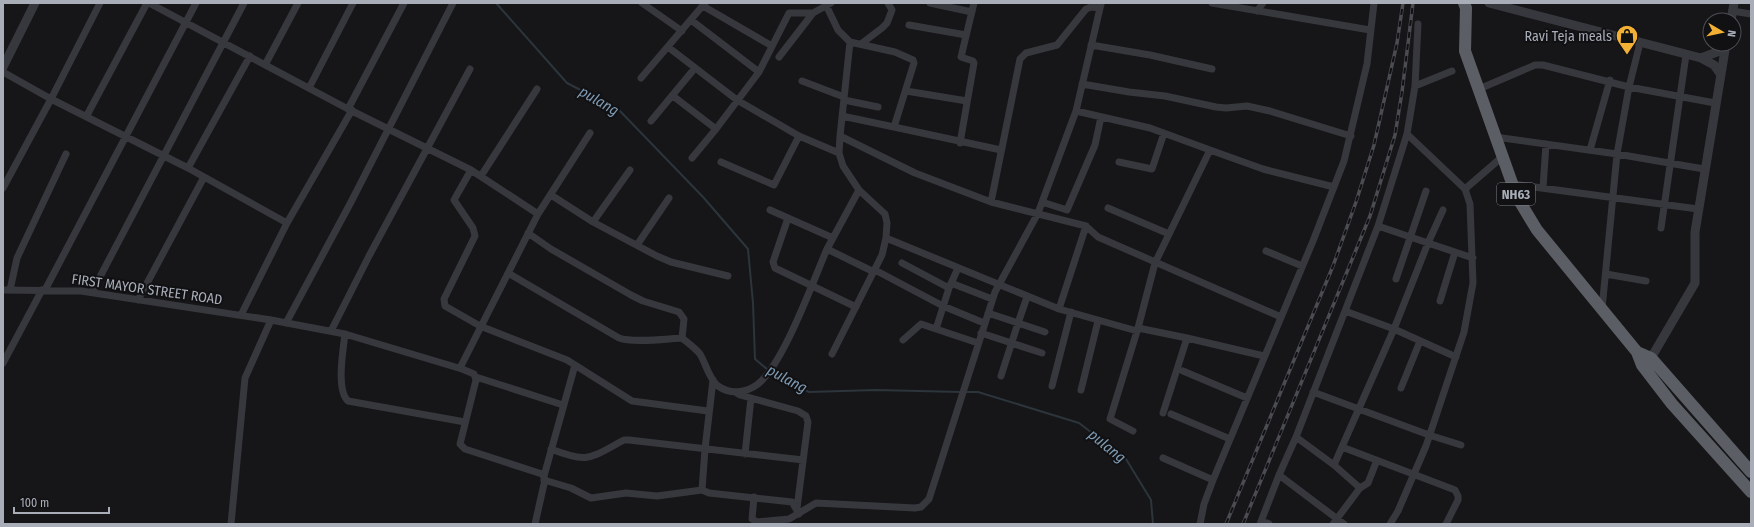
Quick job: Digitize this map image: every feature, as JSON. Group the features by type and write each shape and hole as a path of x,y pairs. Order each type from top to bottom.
{"highway":[{"name":"NH63","path":"1464,3 1466,8 1465,51 1494,137 1517,197 1537,230 1637,352 1751,472"},
{"name":"NH63","path":"1647,362 1672,404 1751,492"}],"street":[{"path":"3,67 35,3"},
{"path":"3,188 100,3"},
{"path":"86,117 148,3 309,88 471,170 538,214"},
{"path":"3,363 196,3"},
{"path":"92,292 165,157 244,3"},
{"path":"265,65 298,3"},
{"path":"309,88 354,3"},
{"path":"241,315 287,224 350,109 404,3"},
{"path":"286,323 454,3"},
{"path":"642,3 682,31"},
{"path":"861,44 887,23 892,10 888,3"},
{"path":"930,3 972,12"},
{"path":"960,143 974,63 973,61 962,58 974,3"},
{"path":"1212,3 1236,5 1257,11 1370,30"},
{"path":"1257,11 1263,3"},
{"path":"1200,524 1204,504 1212,480 1334,187 1351,136 1367,64 1374,3"},
{"path":"1489,3 1701,58 1714,65 1720,75"},
{"path":"641,78 704,4 772,46"},
{"path":"779,57 813,13 828,4 838,30 850,42 895,52 914,60 906,91 894,127"},
{"path":"754,498 752,520 754,521 790,520 798,512 816,503 915,508 926,504 992,299 998,284 1038,213 1076,111 1100,5 1086,9 1057,45 1026,53 1020,59 991,202"},
{"path":"1732,11 1751,14"},
{"path":"692,158 759,72 789,13 813,13"},
{"path":"691,20 759,72"},
{"path":"1266,524 1279,475 1296,437 1378,226 1407,134 1415,86 1418,24"},
{"path":"909,25 966,35"},
{"path":"832,354 882,255 886,238 887,223 885,214 859,190 843,166 839,153 850,42"},
{"path":"1602,309 1614,198 1617,154 1629,87 1640,43"},
{"path":"1091,45 1150,55 1212,69"},
{"path":"668,47 737,100 800,136 839,153"},
{"path":"1701,58 1714,52"},
{"path":"1647,362 1695,283 1695,232 1698,208 1724,52"},
{"path":"1661,228 1686,55"},
{"path":"188,168 250,56"},
{"path":"1479,90 1535,65 1543,65 1610,80 1629,87 1715,103"},
{"path":"651,121 695,68"},
{"path":"332,331 369,256 470,69"},
{"path":"1415,86 1452,71"},
{"path":"3,72 51,99 188,168 287,224"},
{"path":"1590,150 1610,80"},
{"path":"802,81 844,99 878,107"},
{"path":"1082,84 1165,96 1216,107 1247,106 1270,111 1351,136"},
{"path":"481,176 537,89"},
{"path":"906,91 967,101"},
{"path":"673,96 716,129"},
{"path":"1076,111 1164,133 1263,169 1334,187"},
{"path":"842,116 960,143 1001,150"},
{"path":"1042,202 1067,210 1095,145 1101,117"},
{"path":"1119,162 1152,169 1164,133"},
{"path":"462,369 462,362 538,214 590,134"},
{"path":"1390,524 1398,511 1426,446 1464,332 1473,284 1470,204 1465,190 1407,134"},
{"path":"721,162 774,186 800,136"},
{"path":"840,136 915,173 991,202 1086,226 1098,237 1155,263 1281,316"},
{"path":"1494,137 1617,154 1704,169"},
{"path":"1542,188 1546,144"},
{"path":"1133,431 1110,419 1138,329 1155,263 1210,150"},
{"path":"7,290 17,258 66,154"},
{"path":"1465,190 1502,157"},
{"path":"471,170 454,200 473,228 475,236 444,299 447,308 480,326 575,365 632,402 708,411"},
{"path":"593,222 630,170"},
{"path":"138,300 204,177"},
{"path":"1512,184 1698,208"},
{"path":"734,392 750,389 765,376 771,367 786,342 827,249 859,190"},
{"path":"1396,279 1426,190"},
{"path":"551,195 593,222 671,262 728,276"},
{"path":"637,245 669,198"},
{"path":"1108,208 1169,234"},
{"path":"770,210 833,238"},
{"path":"1334,465 1394,329 1428,243 1443,210"},
{"path":"788,218 773,266 856,306"},
{"path":"1059,309 1086,226"},
{"path":"1378,226 1473,258"},
{"path":"528,233 551,249 631,295 643,301 679,312 684,320 682,338"},
{"path":"886,238 1059,309 1098,321 1187,338 1264,356"},
{"path":"827,249 875,271 943,306 984,323"},
{"path":"1266,251 1302,266"},
{"path":"1440,301 1455,252"},
{"path":"902,263 950,285 992,299"},
{"path":"936,329 950,285 958,268"},
{"path":"508,273 619,338 633,341 645,339 682,338 699,354 713,380 718,386 751,398 798,411 806,416 808,422 798,512"},
{"path":"1606,274 1646,281"},
{"name":"FIRST MAYOR STREET ROAD","path":"7,290 92,292 332,331 462,369 476,376 563,404"},
{"path":"1001,376 1027,297"},
{"path":"1345,310 1394,329 1456,357"},
{"path":"1052,386 1071,312"},
{"path":"988,313 1045,332"},
{"path":"231,524 245,378 271,320"},
{"path":"1082,390 1098,321"},
{"path":"903,340 921,324 978,343"},
{"path":"981,333 1042,353"},
{"path":"345,334 341,374 343,393 348,401 465,422"},
{"path":"1163,413 1187,338"},
{"path":"1401,388 1420,341"},
{"path":"535,524 551,449 575,365"},
{"path":"1183,372 1247,398"},
{"path":"476,376 476,384 459,441 462,447 571,488 591,498 626,493 657,496 702,490 709,493 792,502 798,512"},
{"path":"702,490 708,411 713,380"},
{"path":"1313,392 1429,435 1461,445"},
{"path":"745,454 751,398"},
{"path":"1171,414 1230,439"},
{"path":"1296,437 1334,465 1360,488"},
{"path":"551,449 580,459 590,457 624,440 629,440 803,460"},
{"path":"1342,447 1457,493 1458,500 1446,524"},
{"path":"1163,458 1212,480"},
{"path":"1335,521 1360,488 1368,483 1377,460"},
{"path":"1279,475 1335,521 1344,524"}],"waterway":[{"name":"pulang","path":"496,3 567,83 619,110 703,197 748,249 753,303 755,359 774,375 809,392 876,390 961,392"},
{"name":"pulang","path":"965,392 978,392 1079,423 1126,459 1151,500 1153,524"}],"railway":[{"path":"1226,524 1333,266 1356,202 1374,145 1397,43 1403,3"},
{"path":"1243,524 1370,216 1395,135 1413,3"}],"place":[{"name":"Ravi Teja meals","path":"1627,56"}]}
